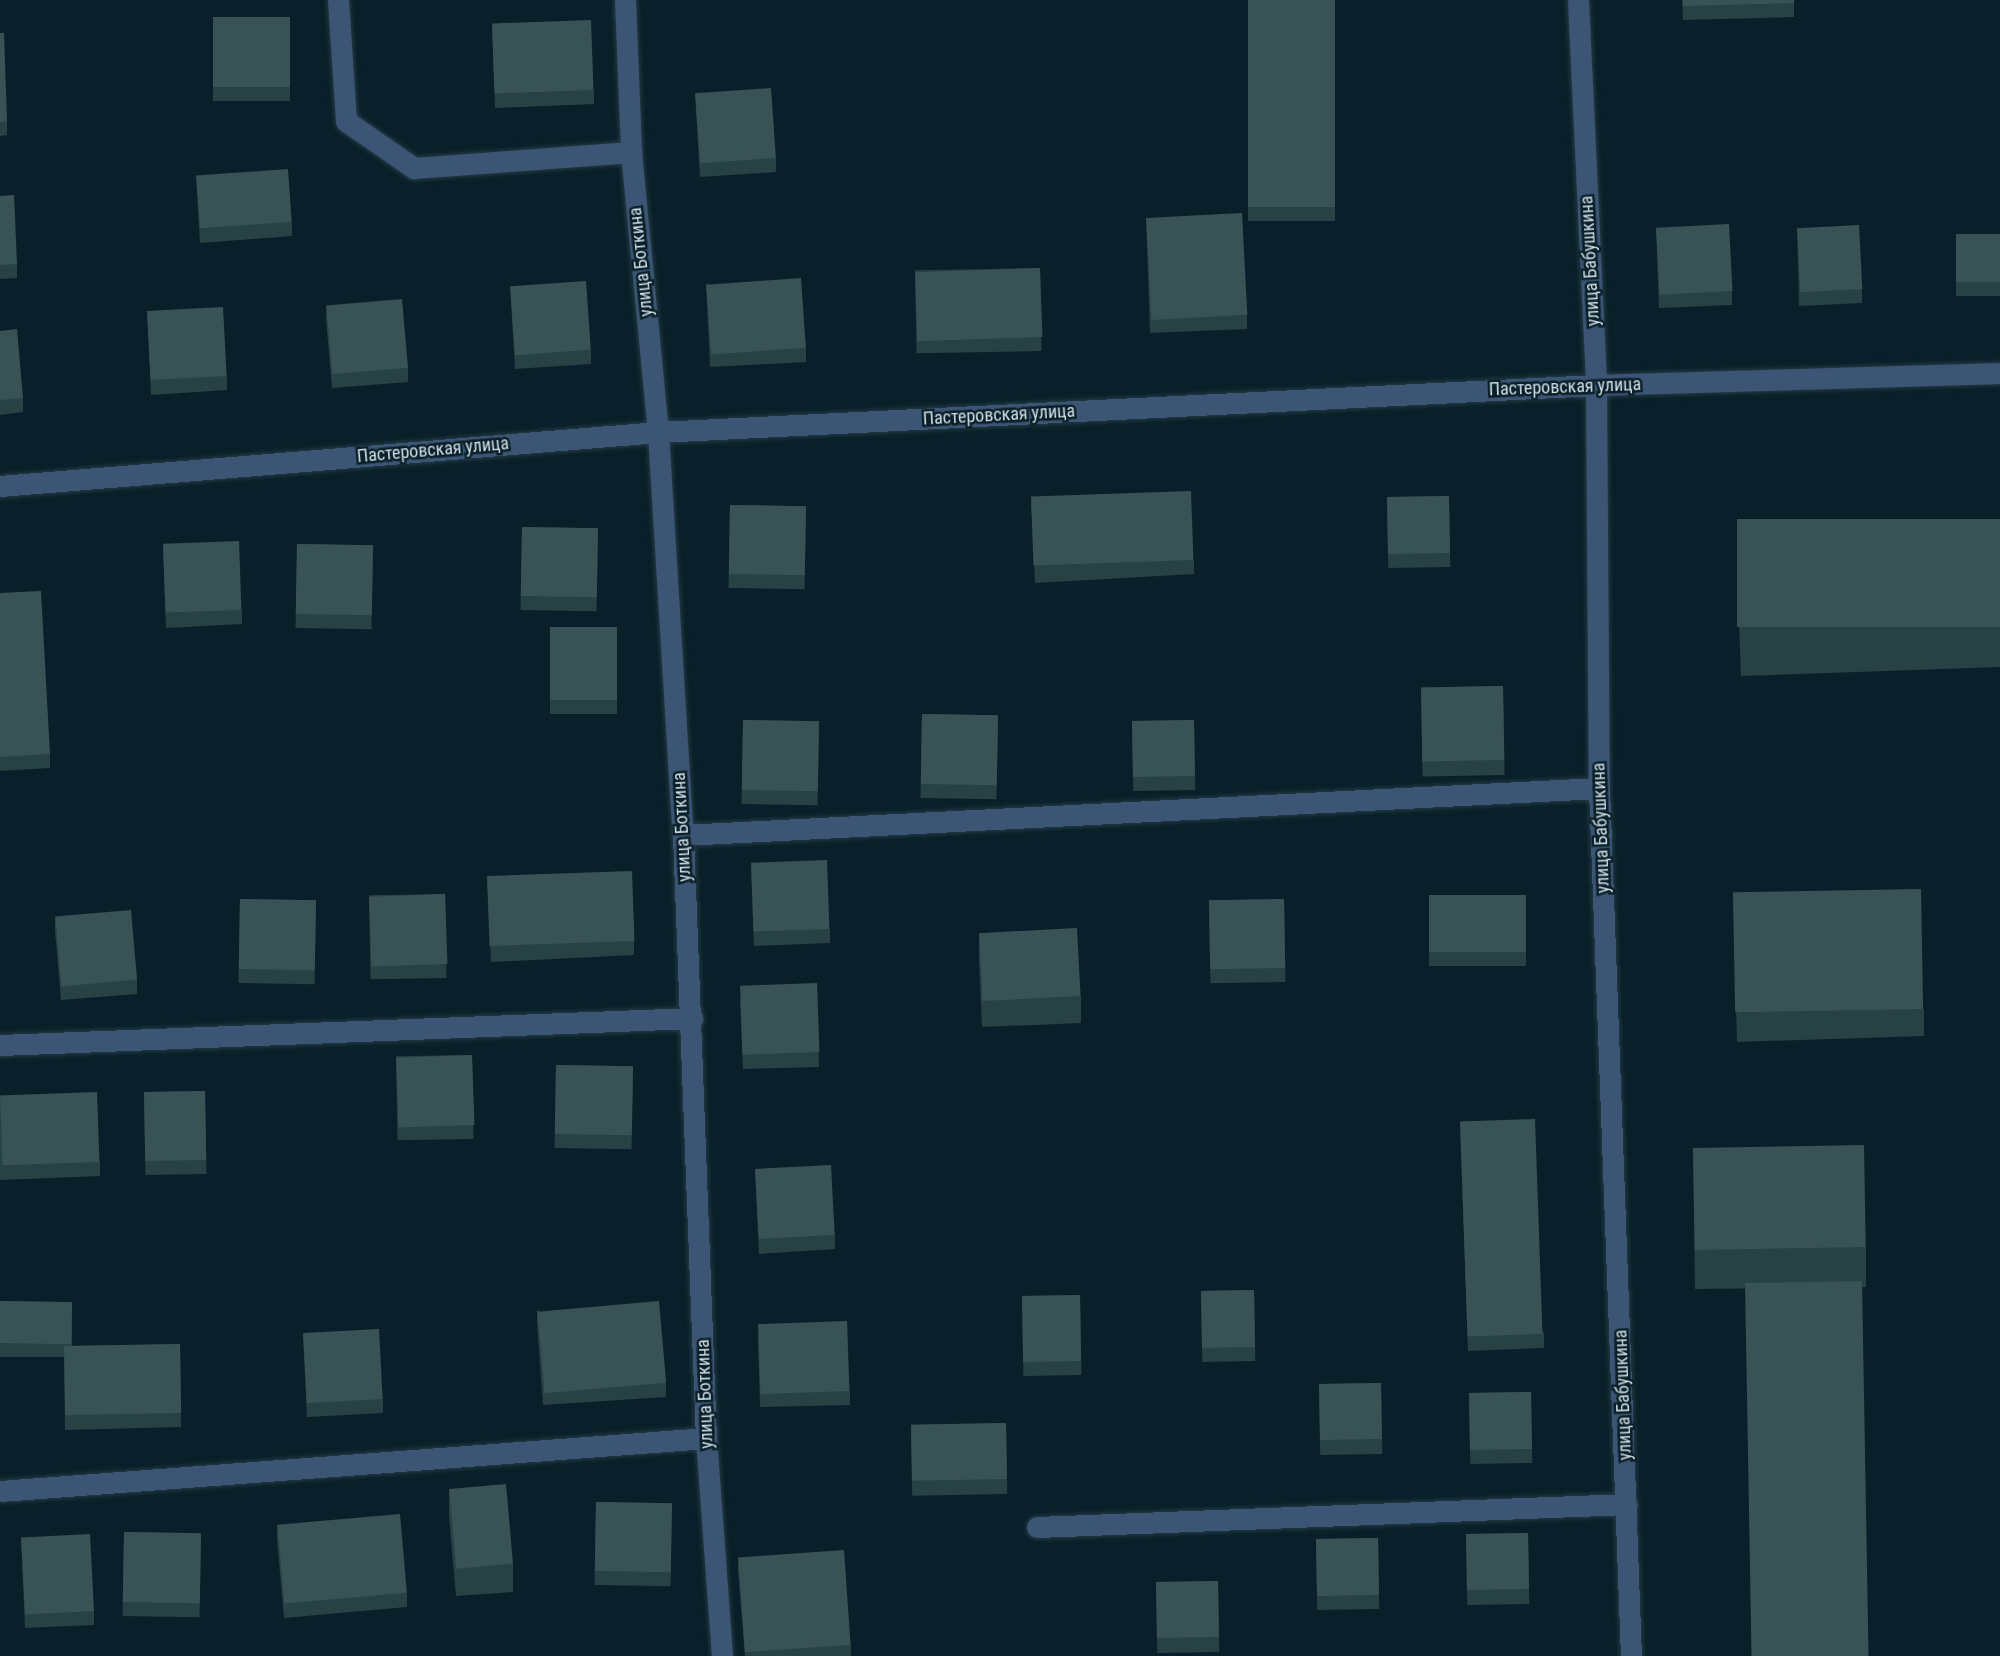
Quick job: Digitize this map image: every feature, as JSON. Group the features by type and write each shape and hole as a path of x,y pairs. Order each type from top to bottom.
{"street":[{"path":"338,0 346,121 414,168 631,152"},
{"name":"улица Боткина","path":"625,0 631,152 658,432 683,835 706,1438 722,1656"},
{"name":"улица Бабушкина","path":"1578,0 1596,385 1599,788 1631,1656"},
{"name":"Пастеровская улица","path":"0,486 658,432 1596,385 2000,373"},
{"path":"683,835 1599,788"},
{"path":"0,1045 692,1018"},
{"path":"0,1492 706,1438"},
{"path":"1037,1527 1627,1504"}],"building":[{"path":"1248,0 1335,0 1335,207 1248,207"},
{"path":"1683,0 1794,0 1794,3 1683,6"},
{"path":"213,17 290,17 290,87 213,87"},
{"path":"591,20 593,90 495,93 492,23"},
{"path":"0,33 4,33 7,121 0,122"},
{"path":"771,88 776,158 700,163 695,93"},
{"path":"288,169 292,222 200,228 196,175"},
{"path":"14,195 17,264 0,265 0,196"},
{"path":"1242,213 1247,315 1151,320 1146,218"},
{"path":"1729,224 1733,291 1660,295 1656,228"},
{"path":"1859,225 1862,289 1800,292 1797,228"},
{"path":"1956,234 2000,234 2000,282 1956,282"},
{"path":"1040,268 1042,337 917,341 915,272"},
{"path":"801,278 806,348 711,354 706,285"},
{"path":"586,281 591,350 515,355 510,286"},
{"path":"402,299 408,368 332,374 326,306"},
{"path":"223,307 227,376 151,380 147,311"},
{"path":"17,329 23,398 0,400 0,331"},
{"path":"1191,491 1193,560 1034,566 1031,497"},
{"path":"1449,496 1450,553 1388,554 1387,497"},
{"path":"730,505 806,506 805,575 729,574"},
{"path":"1737,519 2000,519 2000,627 1737,627"},
{"path":"522,527 598,528 597,597 521,596"},
{"path":"239,541 241,610 165,613 163,544"},
{"path":"297,544 373,545 372,615 296,614"},
{"path":"41,591 50,754 0,757 0,593"},
{"path":"550,627 617,627 617,700 550,700"},
{"path":"1503,686 1504,760 1422,761 1421,687"},
{"path":"922,714 998,715 997,785 921,784"},
{"path":"743,720 819,721 818,791 742,790"},
{"path":"1194,720 1195,776 1133,777 1132,721"},
{"path":"827,860 829,929 753,932 751,863"},
{"path":"632,871 634,941 490,946 487,876"},
{"path":"1921,889 1923,1009 1735,1012 1733,892"},
{"path":"445,894 447,964 371,967 369,897"},
{"path":"1429,895 1526,895 1526,952 1429,952"},
{"path":"240,899 316,900 315,970 239,969"},
{"path":"1284,899 1285,968 1210,969 1209,900"},
{"path":"131,910 137,980 61,986 55,917"},
{"path":"1077,928 1081,996 983,1001 979,933"},
{"path":"817,983 819,1052 742,1055 740,986"},
{"path":"472,1055 474,1125 398,1128 396,1058"},
{"path":"556,1065 633,1066 632,1135 555,1134"},
{"path":"205,1091 206,1160 145,1161 144,1092"},
{"path":"97,1092 99,1162 3,1165 0,1095"},
{"path":"1535,1119 1543,1334 1468,1336 1460,1122"},
{"path":"1864,1145 1866,1247 1695,1250 1693,1148"},
{"path":"831,1165 835,1235 759,1239 755,1169"},
{"path":"1862,1281 1869,1656 1752,1656 1745,1283"},
{"path":"1254,1290 1255,1347 1202,1348 1201,1291"},
{"path":"1080,1295 1081,1361 1023,1362 1022,1296"},
{"path":"0,1301 72,1302 71,1344 0,1343"},
{"path":"659,1301 666,1383 545,1393 537,1312"},
{"path":"847,1321 849,1391 760,1394 758,1324"},
{"path":"379,1329 383,1399 307,1403 303,1333"},
{"path":"180,1344 181,1413 65,1415 64,1346"},
{"path":"1381,1383 1382,1439 1320,1440 1319,1384"},
{"path":"1531,1392 1532,1449 1470,1450 1469,1393"},
{"path":"1006,1423 1007,1479 912,1481 911,1425"},
{"path":"506,1484 513,1564 456,1569 449,1489"},
{"path":"596,1502 672,1503 671,1572 595,1571"},
{"path":"400,1514 407,1593 284,1603 277,1525"},
{"path":"124,1532 201,1533 200,1603 123,1602"},
{"path":"1528,1533 1529,1589 1467,1590 1466,1534"},
{"path":"90,1534 94,1611 25,1615 21,1538"},
{"path":"1378,1538 1379,1595 1317,1596 1316,1539"},
{"path":"844,1550 851,1645 745,1652 738,1557"},
{"path":"1218,1581 1219,1637 1157,1638 1156,1582"}]}
